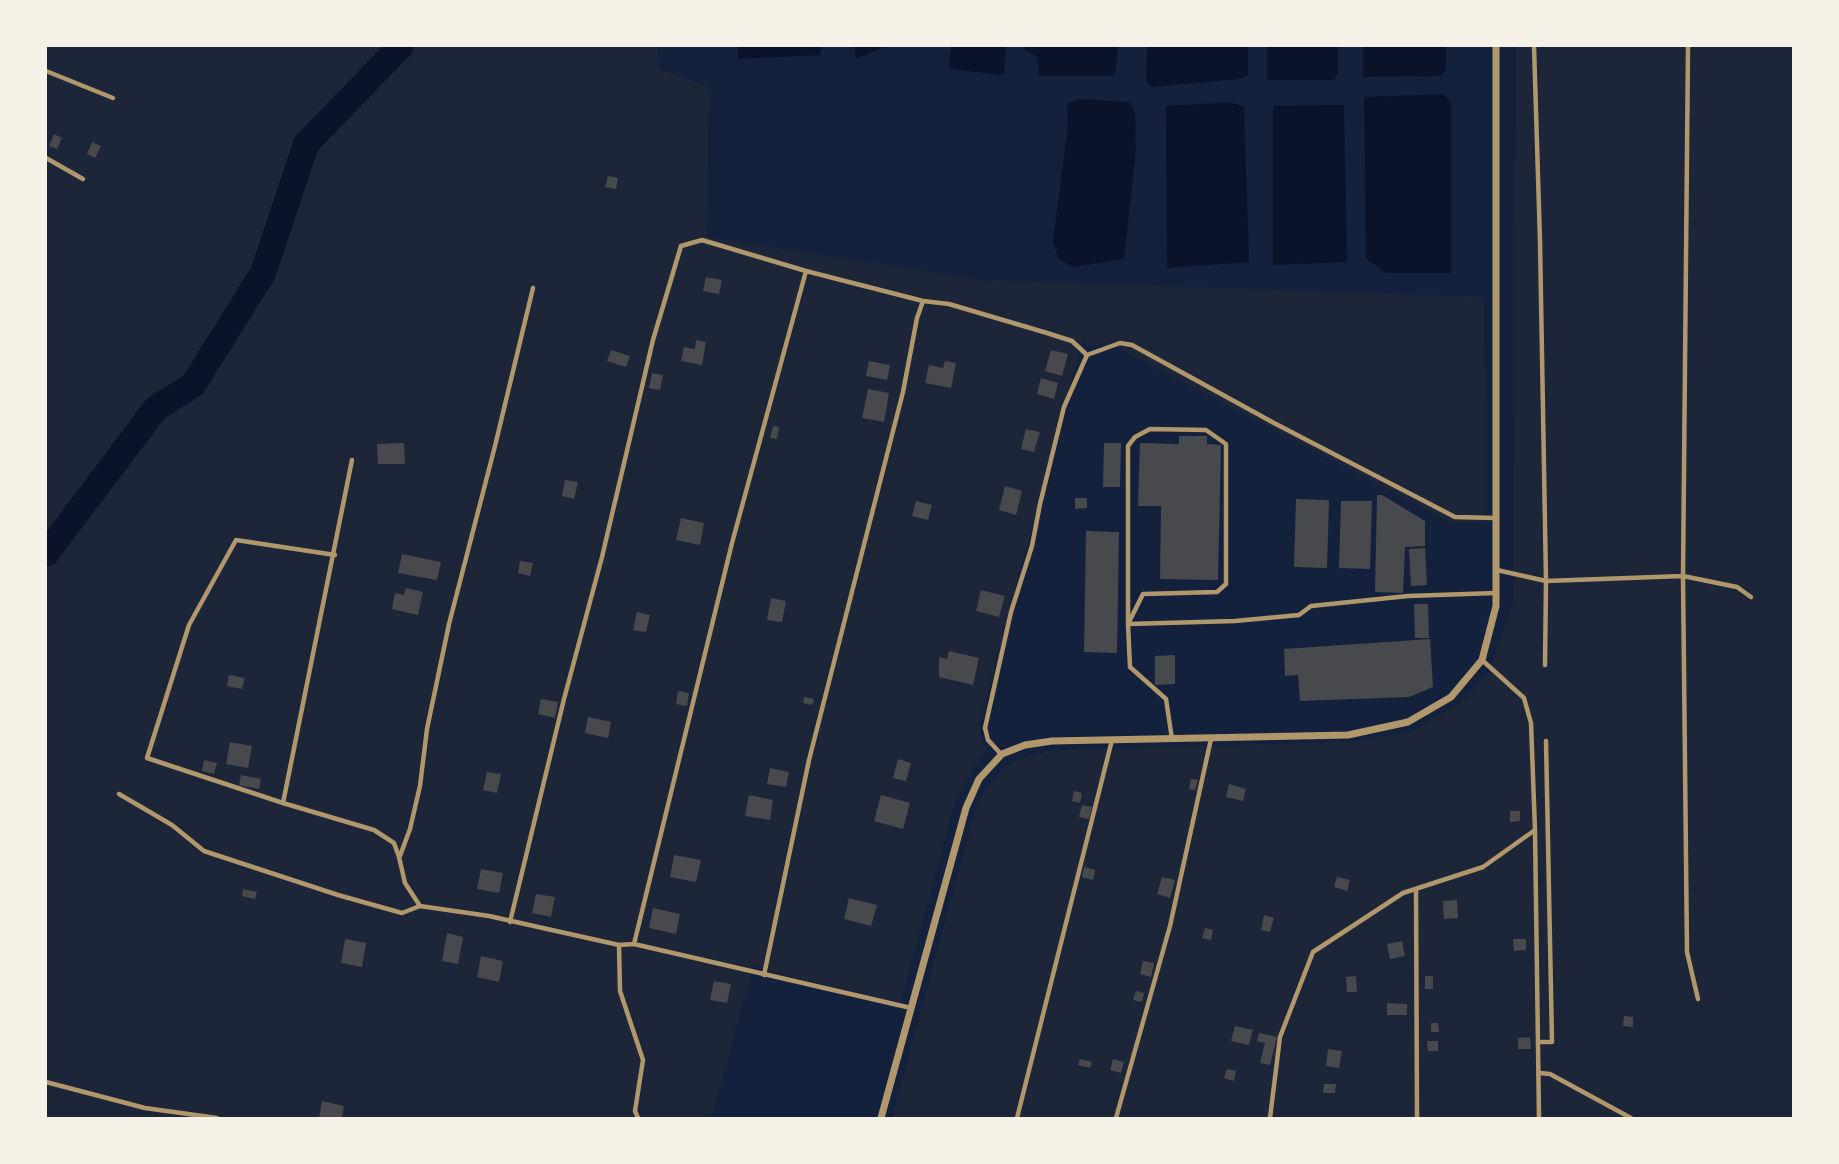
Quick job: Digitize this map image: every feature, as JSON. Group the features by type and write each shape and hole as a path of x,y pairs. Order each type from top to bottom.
{"street":[{"path":"881,1118 966,808 979,779 1002,754 1052,741 1348,735 1408,722 1451,697 1482,660 1496,606 1496,46"}],"lane":[{"path":"1534,46 1546,581 1545,665"},
{"path":"1688,46 1683,576 1687,952 1698,999"},
{"path":"46,71 113,98"},
{"path":"46,158 83,179"},
{"path":"510,922 564,699 602,557 653,340 681,246 702,240 806,271 923,301 950,304 1072,341 1087,355"},
{"path":"634,944 732,543 806,271"},
{"path":"400,857 420,786 427,729 449,624 533,288"},
{"path":"764,975 809,760 903,391 917,318 923,301"},
{"path":"1002,754 988,740 985,728 1011,612 1032,546 1064,407 1087,355 1119,344 1132,345 1274,423 1455,517 1495,518"},
{"path":"1128,624 1143,594 1217,592 1226,584 1226,444 1209,432 1150,429 1135,437 1128,446 1128,624 1130,667 1166,699 1172,740"},
{"path":"283,803 352,460"},
{"path":"335,555 236,540 189,625 147,758 374,830 394,844 400,857 405,883 420,906"},
{"path":"1496,570 1546,581 1683,576 1737,587 1751,597"},
{"path":"1128,624 1235,621 1298,615 1311,606 1408,596 1496,593"},
{"path":"1482,660 1524,698 1531,723 1539,1118"},
{"path":"1116,1118 1170,926 1212,739"},
{"path":"1017,1118 1112,740"},
{"path":"1539,1042 1552,1042 1546,741"},
{"path":"119,794 172,825 204,851 402,913 420,906 619,945 634,944 912,1008"},
{"path":"1270,1118 1280,1037 1313,953 1403,893 1483,867 1535,830"},
{"path":"1416,889 1417,1118"},
{"path":"619,945 620,991 643,1060 635,1111 638,1118"},
{"path":"1539,1073 1550,1074 1631,1118"},
{"path":"46,1082 145,1108 217,1118"}],"shaded area":[{"path":"46,46 658,46 659,69 709,87 707,237 981,280 1484,297 1486,522 1450,522 1109,343 1094,346 1082,342 979,724 986,749 955,802 900,1004 753,967 711,1118 46,1118"},
{"path":"738,46 821,46 821,55 738,59"},
{"path":"854,46 886,46 856,59"},
{"path":"951,46 1006,46 1004,75 949,69"},
{"path":"1025,46 1118,46 1115,76 1039,76 1037,57 1025,50"},
{"path":"1147,46 1248,46 1248,75 1240,79 1152,87 1146,81"},
{"path":"1267,46 1338,46 1338,73 1334,80 1267,80"},
{"path":"1363,46 1446,46 1446,70 1441,76 1363,77"},
{"path":"1516,46 1793,46 1793,1118 892,1118 975,810 987,787 1006,765 1053,750 1347,742 1411,732 1461,702 1489,672 1513,604"},
{"path":"1444,94 1451,103 1451,273 1385,273 1366,258 1364,97"},
{"path":"1079,99 1130,102 1135,113 1136,149 1124,259 1072,267 1058,258 1053,241 1068,125 1067,104"},
{"path":"1230,102 1244,107 1249,262 1167,268 1166,106"},
{"path":"1344,105 1347,262 1273,265 1273,106"}],"building":[{"path":"54,134 62,138 57,149 49,146"},
{"path":"92,142 101,146 95,158 87,154"},
{"path":"608,176 618,178 616,189 605,187"},
{"path":"706,277 722,280 719,294 703,291"},
{"path":"696,340 706,342 702,365 681,361 684,347 695,349"},
{"path":"611,350 630,356 626,367 607,361"},
{"path":"1051,350 1068,354 1062,376 1045,371"},
{"path":"869,361 890,365 887,380 866,376"},
{"path":"945,361 956,363 951,388 925,383 929,365 943,368"},
{"path":"652,373 663,375 660,390 649,388"},
{"path":"1041,378 1058,383 1054,399 1037,394"},
{"path":"868,389 889,393 884,422 862,418"},
{"path":"773,426 779,427 777,439 770,438"},
{"path":"1026,429 1040,432 1034,452 1021,449"},
{"path":"1179,436 1207,436 1207,444 1221,445 1218,580 1160,579 1161,506 1138,506 1140,443 1179,444"},
{"path":"404,443 405,464 378,464 377,444"},
{"path":"1104,443 1121,443 1120,487 1103,487"},
{"path":"565,480 578,482 574,499 562,496"},
{"path":"1005,486 1022,491 1016,515 999,510"},
{"path":"1377,495 1382,495 1425,521 1425,546 1405,547 1403,593 1375,592"},
{"path":"1075,498 1087,498 1087,508 1075,509"},
{"path":"1296,499 1329,500 1327,568 1294,567"},
{"path":"916,501 932,505 928,520 912,516"},
{"path":"1341,501 1372,501 1370,569 1339,568"},
{"path":"681,518 704,523 700,545 676,540"},
{"path":"1086,531 1119,532 1117,653 1084,652"},
{"path":"1425,548 1427,585 1411,586 1409,549"},
{"path":"402,554 441,562 437,580 398,573"},
{"path":"520,561 533,563 530,576 518,573"},
{"path":"406,588 423,592 418,615 392,609 395,593 404,595"},
{"path":"981,590 1005,596 999,617 976,611"},
{"path":"771,598 786,601 782,622 767,620"},
{"path":"1414,604 1428,604 1429,638 1415,638"},
{"path":"637,612 650,615 646,632 633,630"},
{"path":"1430,639 1433,687 1409,697 1300,701 1298,675 1285,676 1284,649"},
{"path":"949,651 979,658 973,685 939,677 939,657 947,659"},
{"path":"1175,655 1175,684 1155,685 1155,656"},
{"path":"229,675 245,678 242,689 227,686"},
{"path":"678,691 689,693 687,706 676,704"},
{"path":"804,697 814,699 812,705 803,703"},
{"path":"541,699 558,702 555,718 538,714"},
{"path":"588,717 611,722 608,738 585,733"},
{"path":"230,742 252,746 248,768 226,764"},
{"path":"898,759 911,763 906,781 893,778"},
{"path":"204,760 217,763 214,774 202,771"},
{"path":"770,768 789,772 786,787 767,784"},
{"path":"487,772 501,774 497,793 483,790"},
{"path":"241,775 261,779 259,789 239,785"},
{"path":"1191,779 1198,780 1195,790 1189,789"},
{"path":"1229,784 1246,789 1243,801 1226,797"},
{"path":"1074,791 1082,793 1080,803 1072,801"},
{"path":"749,795 773,800 770,820 745,816"},
{"path":"881,795 910,803 903,829 874,821"},
{"path":"1082,805 1092,807 1089,819 1079,817"},
{"path":"1510,811 1520,811 1520,821 1510,822"},
{"path":"674,855 701,860 696,882 670,877"},
{"path":"1084,867 1095,870 1093,880 1082,877"},
{"path":"481,869 503,873 499,893 477,889"},
{"path":"1162,877 1175,880 1170,898 1157,894"},
{"path":"1337,877 1350,880 1347,891 1334,887"},
{"path":"243,889 257,892 255,899 242,896"},
{"path":"536,894 555,897 551,917 532,913"},
{"path":"849,898 877,905 871,926 844,919"},
{"path":"1457,900 1458,918 1444,919 1443,901"},
{"path":"653,908 680,914 676,934 649,928"},
{"path":"1264,915 1274,918 1270,932 1261,930"},
{"path":"1205,928 1213,930 1211,940 1202,938"},
{"path":"447,933 463,937 458,964 442,961"},
{"path":"345,939 366,943 362,967 341,963"},
{"path":"1513,939 1526,939 1526,950 1514,951"},
{"path":"1402,941 1405,956 1390,959 1387,944"},
{"path":"481,956 503,961 499,982 477,977"},
{"path":"1143,961 1154,963 1151,977 1140,974"},
{"path":"1356,976 1357,992 1347,992 1346,977"},
{"path":"1425,976 1433,976 1433,989 1425,989"},
{"path":"714,981 731,984 727,1003 710,1000"},
{"path":"1136,991 1144,993 1142,1002 1133,1000"},
{"path":"1387,1003 1407,1004 1407,1015 1387,1015"},
{"path":"1624,1016 1633,1017 1633,1027 1623,1026"},
{"path":"1431,1023 1438,1023 1439,1032 1431,1032"},
{"path":"1235,1026 1253,1030 1249,1045 1231,1041"},
{"path":"1259,1033 1277,1037 1270,1065 1260,1063 1265,1043 1257,1041"},
{"path":"1530,1037 1531,1049 1518,1049 1518,1038"},
{"path":"1427,1041 1438,1041 1438,1051 1428,1051"},
{"path":"1328,1049 1342,1051 1339,1068 1326,1066"},
{"path":"1080,1059 1092,1062 1090,1068 1078,1065"},
{"path":"1113,1059 1124,1062 1121,1073 1110,1070"},
{"path":"1227,1069 1236,1071 1234,1081 1224,1078"},
{"path":"1324,1084 1336,1084 1335,1093 1323,1093"},
{"path":"322,1101 344,1106 342,1118 319,1118"}],"waterway":[{"path":"46,554 156,408 193,385 263,273 306,144 401,46"}]}
